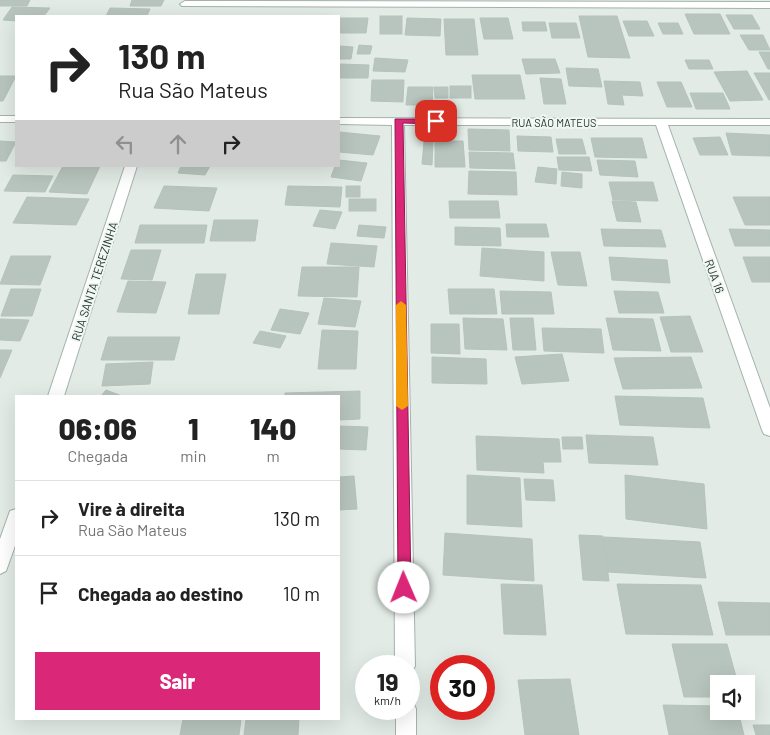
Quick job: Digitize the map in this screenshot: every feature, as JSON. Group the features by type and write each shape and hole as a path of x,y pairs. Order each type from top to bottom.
{"street":[{"path":"181,15 185,2 770,5"},
{"path":"0,119 15,119"},
{"name":"RUA SÃO MATEUS","path":"340,121 770,122"},
{"path":"398,121 405,655"},
{"name":"RUA 16","path":"661,122 770,430"},
{"name":"RUA SANTA TEREZINHA","path":"56,395 132,167"},
{"path":"0,566 15,519"},
{"path":"406,720 406,735"}],"building":[{"path":"0,0 30,0 27,6 0,6"},
{"path":"132,0 164,0 161,6 130,6"},
{"path":"12,7 50,8 45,15 15,15 15,21 3,20"},
{"path":"110,8 150,9 147,15 106,15"},
{"path":"685,14 720,14 730,34 694,34"},
{"path":"726,15 752,15 760,29 734,29"},
{"path":"380,16 402,16 402,34 380,34"},
{"path":"579,16 617,16 630,58 588,57"},
{"path":"340,18 368,18 366,33 340,33"},
{"path":"407,18 441,19 440,36 405,35"},
{"path":"480,18 508,18 513,39 484,39"},
{"path":"444,19 474,19 478,55 446,55"},
{"path":"623,21 647,21 654,36 629,36"},
{"path":"522,22 545,22 547,31 523,31"},
{"path":"549,23 576,23 580,38 552,38"},
{"path":"658,23 678,23 683,34 663,34"},
{"path":"740,35 763,35 770,50 749,50"},
{"path":"359,45 372,46 370,54 357,54"},
{"path":"340,46 353,47 351,59 340,59"},
{"path":"759,52 770,52 770,69 768,69"},
{"path":"375,58 408,60 405,72 373,71"},
{"path":"522,59 555,59 560,73 526,74"},
{"path":"685,60 709,60 713,69 689,69"},
{"path":"340,64 369,65 368,78 340,78"},
{"path":"566,68 598,69 602,87 569,86"},
{"path":"747,71 763,100 730,101 714,72"},
{"path":"754,73 770,73 770,100 769,100"},
{"path":"472,75 520,75 525,99 475,99"},
{"path":"0,76 15,76 3,101 0,101"},
{"path":"540,78 561,79 566,104 544,104"},
{"path":"372,80 404,80 403,102 371,101"},
{"path":"604,81 640,82 643,96 622,95 624,105 608,104"},
{"path":"657,82 681,82 692,107 667,107"},
{"path":"450,86 471,86 471,98 450,98"},
{"path":"408,87 433,87 432,105 406,105"},
{"path":"434,87 448,87 448,98 435,98"},
{"path":"690,93 723,93 730,109 696,109"},
{"path":"468,129 509,130 510,151 469,150"},
{"path":"340,132 380,136 373,155 340,152"},
{"path":"726,133 770,135 770,156 732,155"},
{"path":"517,136 551,137 553,152 518,151"},
{"path":"720,137 728,155 700,155 693,138"},
{"path":"591,138 642,138 647,158 595,157"},
{"path":"556,139 582,139 586,154 559,154"},
{"path":"0,141 15,142 6,161 0,161"},
{"path":"435,141 463,141 465,167 435,167"},
{"path":"424,142 433,142 432,165 422,164"},
{"path":"469,152 513,153 515,169 470,168"},
{"path":"557,157 589,157 592,171 559,170"},
{"path":"340,160 367,163 361,181 331,177 335,167 340,167"},
{"path":"597,160 635,161 638,177 600,175"},
{"path":"62,167 100,167 87,194 49,192"},
{"path":"181,167 209,167 205,175 178,173"},
{"path":"538,167 557,169 556,184 535,182"},
{"path":"469,171 516,172 517,195 468,194"},
{"path":"562,172 582,174 582,188 561,186"},
{"path":"13,175 53,176 45,192 4,191"},
{"path":"609,182 653,182 658,201 613,200"},
{"path":"164,186 217,188 209,211 154,208"},
{"path":"288,186 342,187 340,207 285,205"},
{"path":"346,186 360,186 360,197 346,197"},
{"path":"27,197 89,199 76,225 13,223"},
{"path":"733,197 770,197 770,225 745,225"},
{"path":"349,199 376,199 376,211 349,211"},
{"path":"449,201 498,201 500,218 450,218"},
{"path":"612,201 636,202 641,222 617,221"},
{"path":"320,210 342,212 335,229 313,226"},
{"path":"214,220 258,220 255,241 210,241"},
{"path":"506,224 546,224 549,237 507,237"},
{"path":"140,225 207,225 204,243 135,243"},
{"path":"359,225 386,227 384,238 357,236"},
{"path":"455,227 500,228 501,246 455,245"},
{"path":"601,229 661,230 666,247 604,246"},
{"path":"729,229 770,230 770,246 735,246"},
{"path":"331,243 377,246 374,267 327,264"},
{"path":"482,248 544,252 544,281 480,276"},
{"path":"131,250 161,250 152,280 121,279"},
{"path":"551,252 580,252 587,286 558,285"},
{"path":"11,256 51,256 40,285 0,284"},
{"path":"609,257 667,260 670,283 612,280"},
{"path":"743,257 770,257 770,282 752,282"},
{"path":"302,267 359,267 357,297 298,296"},
{"path":"196,274 226,274 219,314 188,314"},
{"path":"128,281 166,282 156,313 117,312"},
{"path":"11,289 41,289 32,316 1,316"},
{"path":"448,289 494,289 497,314 450,314"},
{"path":"500,291 551,292 554,314 502,314"},
{"path":"614,291 658,292 664,313 619,313"},
{"path":"324,298 361,301 355,327 318,324"},
{"path":"280,309 309,313 300,334 271,330"},
{"path":"690,316 703,352 671,352 660,317"},
{"path":"463,318 503,319 507,350 465,349"},
{"path":"510,318 533,318 536,350 513,350"},
{"path":"606,318 653,319 661,351 613,350"},
{"path":"0,319 29,320 20,341 0,340"},
{"path":"431,324 459,324 460,354 431,353"},
{"path":"542,328 601,329 604,353 544,351"},
{"path":"322,330 358,331 356,369 318,369"},
{"path":"260,331 286,336 280,348 253,343"},
{"path":"108,337 180,337 174,360 101,360"},
{"path":"0,350 12,350 0,378"},
{"path":"562,354 569,381 522,384 515,357"},
{"path":"432,357 486,359 487,384 432,383"},
{"path":"691,357 702,388 623,389 614,358"},
{"path":"153,362 150,384 102,386 106,364"},
{"path":"106,390 119,395 102,395"},
{"path":"360,391 360,419 340,420 340,395 285,395 285,393"},
{"path":"615,396 703,398 710,428 620,425"},
{"path":"340,426 368,427 366,450 340,449"},
{"path":"586,435 653,437 658,465 589,463"},
{"path":"476,436 559,439 561,462 543,462 544,473 477,470"},
{"path":"562,437 582,437 583,449 563,449"},
{"path":"467,475 520,478 522,527 467,524"},
{"path":"625,475 704,484 707,529 626,519"},
{"path":"354,476 357,509 340,510 340,477"},
{"path":"524,479 553,480 555,501 526,500"},
{"path":"445,533 532,539 534,581 443,575"},
{"path":"579,535 603,536 609,581 583,580"},
{"path":"604,537 700,542 706,578 608,572"},
{"path":"501,584 542,585 546,635 504,634"},
{"path":"617,584 701,585 713,635 626,634"},
{"path":"718,602 770,603 770,635 726,635"},
{"path":"672,644 727,644 736,675 710,675 710,697 684,697"},
{"path":"570,679 579,735 525,735 518,680"},
{"path":"663,705 710,706 710,720 740,720 744,735 669,735"},
{"path":"183,720 241,720 239,735 180,735"},
{"path":"246,720 299,720 298,735 244,735"},
{"path":"753,725 770,725 770,735 756,735"}],"slow traffic":[{"path":"401,305 402,406"}],"route":[{"path":"404,588 398,121 436,121"}]}
